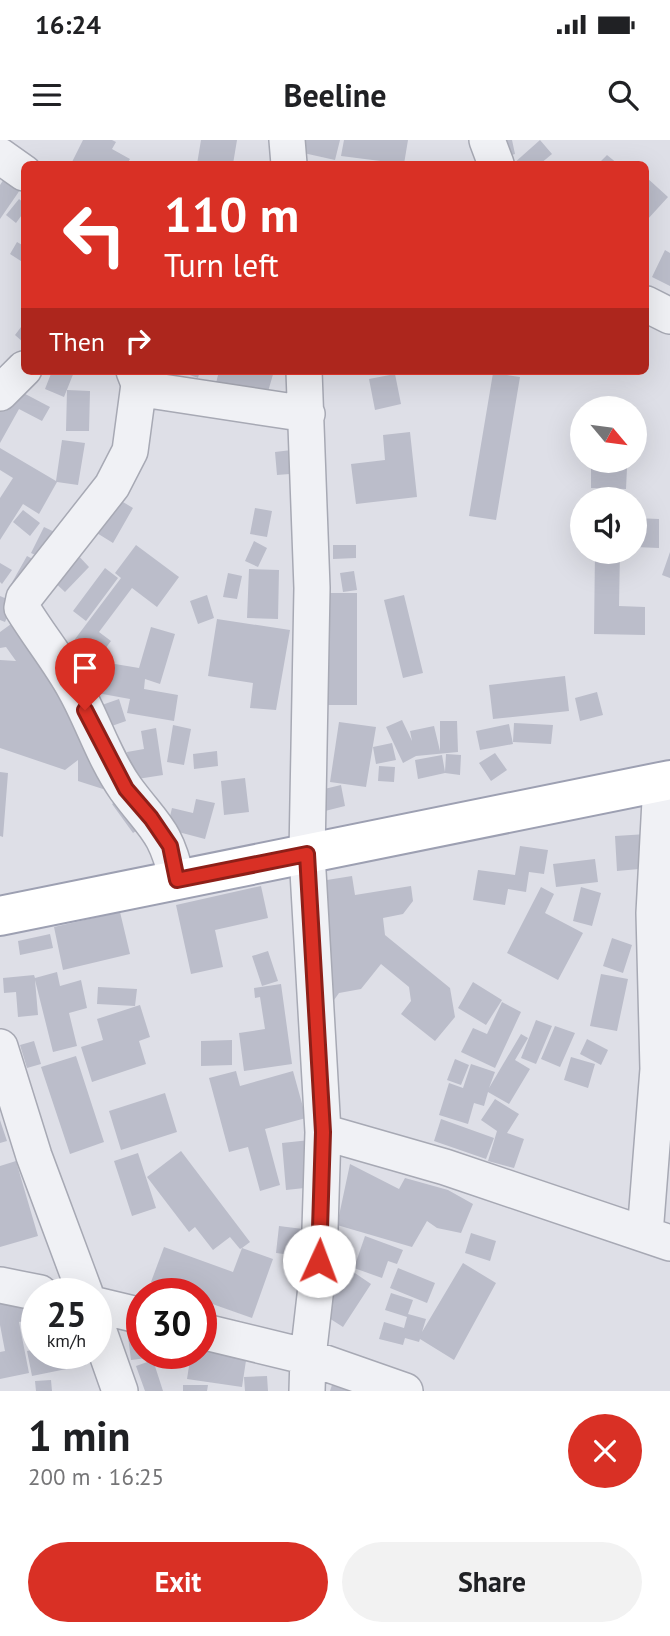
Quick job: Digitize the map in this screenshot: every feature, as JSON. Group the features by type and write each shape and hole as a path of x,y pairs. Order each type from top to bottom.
{"main road":[{"path":"0,916 666,781"}],"street":[{"path":"287,140 289,161"},
{"path":"487,140 495,161"},
{"path":"0,156 21,171"},
{"path":"649,305 670,316"},
{"path":"0,393 21,372"},
{"path":"304,375 312,587 307,854 323,1132 319,1261 308,1357 307,1391"},
{"path":"137,377 149,390 307,414"},
{"path":"137,377 130,451 112,486 24,598 22,608 51,647 126,789 170,846 177,880"},
{"path":"323,1132 445,1167 658,1239 654,913 666,781"},
{"path":"0,1047 34,1156 79,1278"},
{"path":"0,1285 21,1289"},
{"path":"217,1335 308,1357 405,1391"},
{"path":"112,1368 120,1391"}],"building":[{"path":"83,140 112,140 116,142 112,149 130,159 129,161 72,161"},
{"path":"201,140 237,140 234,161 198,161"},
{"path":"302,140 340,140 335,160 299,152"},
{"path":"344,140 408,140 404,161 341,156"},
{"path":"493,140 512,140 515,154 498,159"},
{"path":"540,140 552,154 544,161 516,161"},
{"path":"607,155 614,161 601,161"},
{"path":"4,179 20,190 0,219 0,185"},
{"path":"649,180 668,197 649,218"},
{"path":"19,199 21,201 21,216 16,223 6,215"},
{"path":"17,242 21,244 21,261 10,254"},
{"path":"665,250 670,253 670,286 652,277"},
{"path":"21,327 21,340 15,335"},
{"path":"50,375 73,375 64,397 45,389"},
{"path":"218,375 273,375 267,395 216,383"},
{"path":"395,375 401,404 375,410 369,379"},
{"path":"493,375 520,377 496,520 469,516"},
{"path":"12,387 50,407 42,421 19,409 0,443 0,409"},
{"path":"67,390 90,391 89,431 66,431"},
{"path":"410,432 417,497 356,504 351,464 385,460 383,435"},
{"path":"62,440 85,443 78,485 57,482 39,514 23,504 0,540 0,498 13,478 0,470 0,448 56,481"},
{"path":"300,449 302,473 277,475 275,452"},
{"path":"591,473 627,473 626,487 591,487"},
{"path":"113,496 133,508 113,543 92,530"},
{"path":"255,508 272,511 267,537 250,534"},
{"path":"23,510 40,523 30,536 13,522"},
{"path":"647,518 659,519 659,548 647,548"},
{"path":"44,527 61,535 48,561 31,553"},
{"path":"254,541 267,548 258,567 245,561"},
{"path":"136,545 179,577 157,607 132,588 99,632 111,641 93,665 69,647 121,578 115,573"},
{"path":"333,545 356,545 356,558 333,559"},
{"path":"75,552 89,567 65,592 50,578"},
{"path":"670,552 670,578 662,575"},
{"path":"27,556 42,564 26,594 10,586"},
{"path":"0,563 12,570 2,584 0,582"},
{"path":"595,564 620,564 619,606 645,607 645,635 594,634"},
{"path":"105,568 118,578 86,621 73,611"},
{"path":"249,569 279,570 278,619 247,618"},
{"path":"354,571 357,590 343,592 340,573"},
{"path":"228,573 242,576 237,599 223,597"},
{"path":"323,593 357,593 357,705 323,705"},
{"path":"207,595 214,618 198,624 190,601"},
{"path":"404,595 423,673 403,678 384,600"},
{"path":"0,596 14,602 5,622 0,620"},
{"path":"18,619 114,753 103,789 78,781 78,760 65,770 0,748 0,660 16,661 6,647 0,648 0,632"},
{"path":"217,619 290,630 276,710 250,708 253,683 208,676"},
{"path":"151,627 175,634 160,684 145,679 144,689 178,695 174,721 127,713 130,699 97,693 103,662 139,668"},
{"path":"565,676 569,711 493,719 489,685"},
{"path":"597,692 603,715 580,721 575,698"},
{"path":"119,699 126,721 106,728 99,706"},
{"path":"402,720 412,741 410,731 434,726 440,751 440,721 457,721 458,752 416,756 403,763 386,727"},
{"path":"339,722 376,727 366,787 330,782"},
{"path":"514,723 553,725 551,744 513,742"},
{"path":"509,724 513,744 480,750 476,731"},
{"path":"173,725 191,729 184,765 167,762"},
{"path":"156,728 163,775 131,780 127,752 144,749 141,731"},
{"path":"392,743 396,760 376,764 373,747"},
{"path":"217,751 218,766 194,769 193,754"},
{"path":"495,753 507,770 491,781 479,763"},
{"path":"446,754 461,755 460,775 445,773 418,779 415,760 442,755 445,772"},
{"path":"379,766 395,767 394,782 378,781"},
{"path":"0,772 8,773 3,837 0,836"},
{"path":"245,778 249,812 224,815 221,781"},
{"path":"341,785 345,806 321,812 316,791"},
{"path":"127,793 149,822 133,833 112,804"},
{"path":"196,799 215,803 205,839 167,829 172,808 193,813"},
{"path":"647,834 650,868 617,871 615,836"},
{"path":"520,846 548,850 544,874 529,872 526,892 508,889 505,905 473,900 478,870 515,875"},
{"path":"595,859 598,882 556,887 553,864"},
{"path":"352,876 355,895 411,886 413,901 403,914 383,918 385,935 450,988 455,1017 435,1041 401,1014 411,1001 409,987 381,964 361,989 339,993 334,1000 317,1002 302,884"},
{"path":"261,886 268,918 215,930 223,967 191,974 176,905"},
{"path":"541,887 554,894 545,913 583,933 558,980 507,953"},
{"path":"581,887 601,893 592,926 573,921"},
{"path":"120,912 130,954 63,970 54,927"},
{"path":"50,934 53,948 20,955 18,941"},
{"path":"612,938 632,945 623,973 603,966"},
{"path":"268,951 278,981 262,986 252,956"},
{"path":"57,972 60,986 81,980 87,1008 69,1013 77,1046 53,1052 35,980 38,1015 18,1017 16,992 4,993 3,978 34,975 35,978"},
{"path":"601,974 628,979 617,1031 590,1026"},
{"path":"473,982 502,1000 486,1025 458,1008"},
{"path":"281,984 292,1064 244,1071 239,1033 265,1029 260,997 255,998 254,988"},
{"path":"98,987 137,989 135,1006 97,1004"},
{"path":"502,1002 521,1012 495,1068 461,1052 473,1028 487,1034"},
{"path":"140,1005 150,1037 139,1041 146,1064 92,1082 81,1047 103,1040 97,1019"},
{"path":"536,1020 552,1026 536,1064 521,1058"},
{"path":"555,1026 575,1033 560,1067 541,1059"},
{"path":"521,1034 528,1038 515,1060 530,1069 509,1104 488,1092 484,1106 474,1103 468,1124 439,1115 449,1083 463,1088 471,1064 495,1072 489,1088"},
{"path":"587,1039 608,1050 601,1065 580,1054"},
{"path":"232,1040 232,1065 201,1066 201,1041"},
{"path":"34,1041 41,1064 27,1068 20,1045"},
{"path":"76,1056 104,1142 70,1154 41,1067"},
{"path":"571,1057 595,1064 588,1088 564,1080"},
{"path":"455,1059 469,1065 461,1085 447,1080"},
{"path":"236,1071 240,1086 293,1071 306,1118 265,1129 280,1185 260,1191 248,1147 229,1152 209,1078"},
{"path":"165,1093 177,1132 121,1150 109,1111"},
{"path":"495,1099 519,1114 507,1133 524,1139 514,1168 488,1161 497,1131 481,1120"},
{"path":"441,1119 494,1138 486,1159 434,1141"},
{"path":"0,1120 7,1141 0,1143"},
{"path":"310,1140 314,1187 286,1190 282,1143"},
{"path":"181,1151 250,1242 242,1248 230,1237 213,1250 195,1227 189,1232 147,1177"},
{"path":"138,1153 156,1208 132,1216 114,1161"},
{"path":"16,1161 38,1236 0,1247 0,1166"},
{"path":"350,1164 399,1189 405,1178 448,1190 473,1204 461,1233 437,1228 427,1221 412,1247 337,1225"},
{"path":"279,1226 311,1230 306,1278 290,1276 292,1255 276,1253"},
{"path":"471,1233 496,1241 490,1261 465,1253"},
{"path":"365,1236 403,1250 397,1264 388,1261 382,1278 354,1268"},
{"path":"164,1247 233,1272 242,1248 273,1259 252,1318 217,1306 217,1278 152,1278"},
{"path":"463,1263 496,1283 454,1360 420,1339 419,1342 405,1338 403,1345 379,1339 384,1322 404,1328 407,1317 385,1310 391,1293 413,1300 408,1314 426,1319 422,1332"},
{"path":"346,1267 371,1284 343,1327 318,1311"},
{"path":"398,1268 435,1283 427,1303 390,1288"},
{"path":"21,1293 21,1369 28,1369 29,1373 0,1379 0,1352 5,1351 0,1325 0,1297"},
{"path":"217,1329 250,1334 242,1387 187,1379 189,1369 217,1369"},
{"path":"31,1369 66,1369 32,1376"},
{"path":"137,1369 156,1369 163,1391 145,1391"},
{"path":"267,1376 268,1391 245,1391 244,1377"},
{"path":"51,1380 52,1391 36,1391 35,1381"},
{"path":"183,1385 208,1385 207,1391 183,1391"},
{"path":"332,1385 349,1391 330,1391"}],"route":[{"path":"85,710 126,789 170,846 177,880 307,854 323,1132 319,1261"}]}
